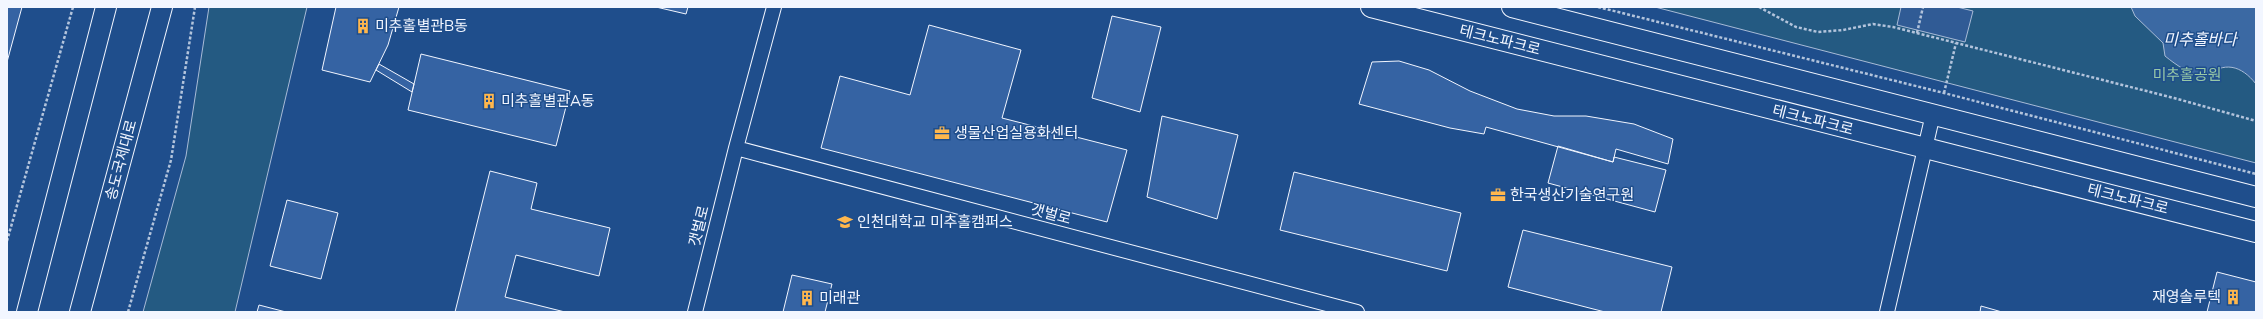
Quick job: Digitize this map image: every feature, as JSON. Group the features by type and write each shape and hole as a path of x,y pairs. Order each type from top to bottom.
{"street":[{"path":"27,312 106,7"},
{"name":"송도국제대로","path":"80,312 162,7"},
{"name":"갯벌로","path":"695,312 736,148 774,7"},
{"name":"테크노파크로","path":"1371,7 2256,232"},
{"path":"1512,7 2256,197"},
{"path":"1887,312 1933,114"},
{"name":"갯벌로","path":"736,148 1357,312"}],"path":[{"path":"7,241 73,7"},
{"path":"128,312 171,160 195,7"},
{"path":"1598,7 1944,93 2256,174"},
{"path":"1759,7 1796,27 1818,32 1843,30 1873,24 1916,32 2256,121"},
{"path":"1916,32 1923,7"},
{"path":"1944,93 1956,43"}],"green space":[{"path":"209,7 307,7 235,312 143,312 186,156"},
{"name":"미추홀공원","path":"1655,7 2256,7 2256,163"}],"shaded area":[{"path":"1901,7 1957,7 1973,11 1965,42 1897,25"}],"water":[{"name":"미추홀바다","path":"2131,7 2256,7 2256,84 2244,73 2232,67 2219,69 2205,77 2195,75 2179,66 2165,56 2163,43 2135,16"}],"building":[{"path":"7,7 22,7 7,62"},
{"name":"미추홀별관B동","path":"336,7 399,7 388,45 370,82 322,70"},
{"path":"656,7 688,7 686,14"},
{"path":"1112,16 1161,27 1140,112 1092,98"},
{"name":"생물산업실용화센터","path":"929,25 1021,50 1002,118 1127,150 1107,222 821,148 840,76 910,95"},
{"name":"미추홀별관A동","path":"421,54 570,91 556,146 408,110"},
{"path":"1399,61 1429,70 1470,91 1517,109 1554,116 1586,116 1634,124 1673,139 1668,164 1616,149 1613,162 1486,127 1484,134 1450,128 1359,104 1372,62"},
{"path":"379,64 414,84 412,92 376,70"},
{"path":"1162,116 1238,135 1217,219 1147,197"},
{"path":"1558,146 1613,162 1614,157 1666,170 1655,212 1548,183"},
{"path":"490,171 537,183 531,209 610,228 599,276 516,255 505,297 565,312 455,312"},
{"path":"1294,172 1461,213 1447,271 1280,230"},
{"path":"287,200 338,213 321,279 270,266"},
{"path":"1523,230 1672,267 1661,312 1605,312 1508,287"},
{"name":"재영솔루텍","path":"2217,272 2256,282 2256,312 2207,312"},
{"name":"미래관","path":"792,275 832,284 825,312 783,312"},
{"path":"259,305 286,312 257,312"},
{"path":"1981,306 2002,312 1980,312"}],"place":[{"name":"미추홀별관B동","path":"363,26"},
{"name":"미추홀별관A동","path":"489,101"},
{"name":"생물산업실용화센터","path":"942,133"},
{"name":"한국생산기술연구원","path":"1498,195"},
{"name":"인천대학교 미추홀캠퍼스","path":"845,222"},
{"name":"재영솔루텍","path":"2233,297"},
{"name":"미래관","path":"807,298"}]}
